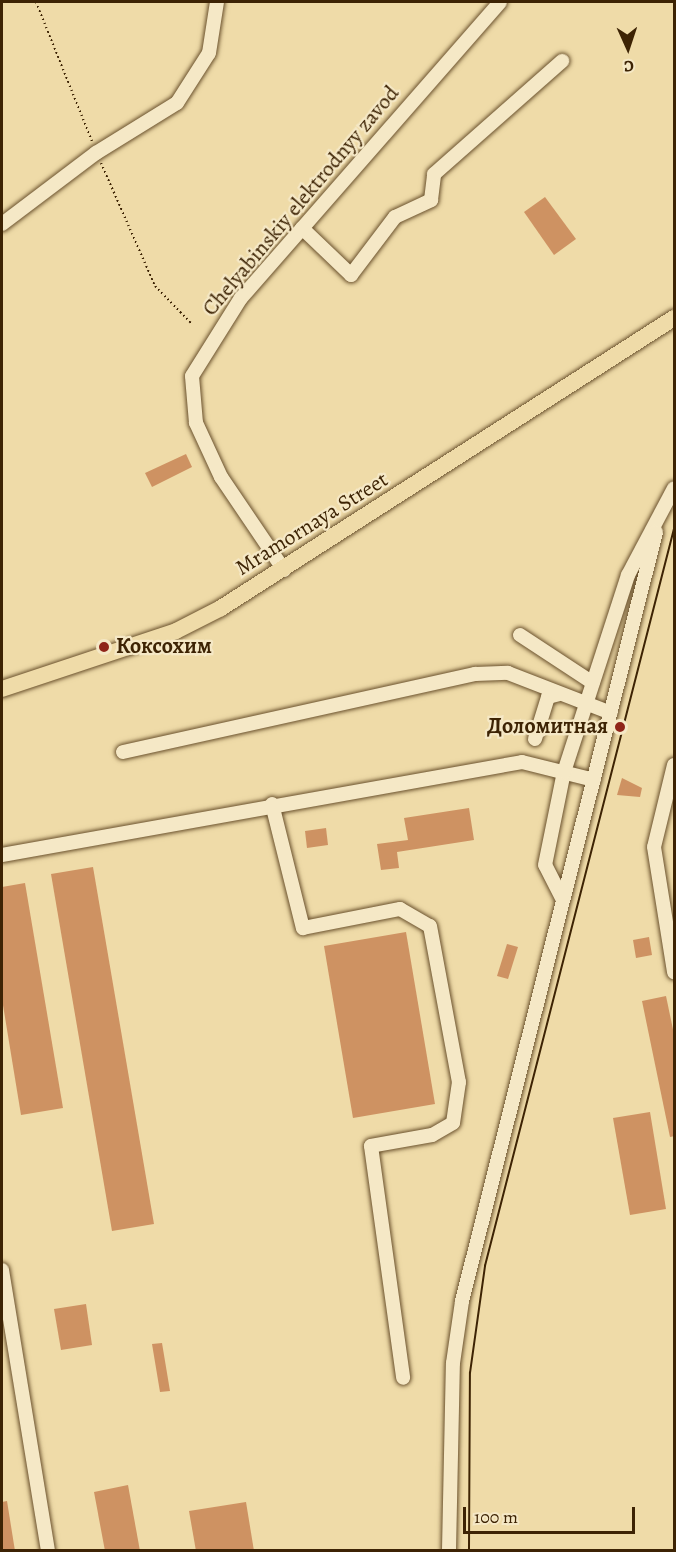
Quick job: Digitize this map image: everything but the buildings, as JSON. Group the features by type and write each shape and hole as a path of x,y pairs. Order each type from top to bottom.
{"main road":[{"name":"Mramornaya Street","path":"2,689 176,631 284,570 675,318"}],"street":[{"path":"2,224 96,153 185,94 209,53 218,2"},
{"name":"Chelyabinskiy elektrodnyy zavod","path":"284,570 221,477 196,423 192,376 241,298 500,2"},
{"path":"302,228 351,275 395,217 431,200 434,174 562,61"},
{"path":"449,1551 453,1363 462,1301 656,532 675,488"},
{"path":"563,900 545,865 564,772 628,575 656,532"},
{"path":"520,635 593,683"},
{"path":"123,752 475,674 508,673 584,705 611,713"},
{"path":"535,739 548,697 559,694"},
{"path":"2,855 272,804 522,762 594,780"},
{"path":"675,765 654,847 675,972"},
{"path":"272,804 303,927 400,909 430,926 459,1082 453,1123 432,1135 371,1146 403,1378"},
{"path":"2,1270 48,1551"}],"path":[{"path":"36,2 96,153 155,285 192,324"}],"tram line":[{"path":"469,1550 470,1373 485,1266 674,529"}],"place":[{"name":"Коксохим","path":"104,647"},
{"name":"Доломитная","path":"620,727"}]}
